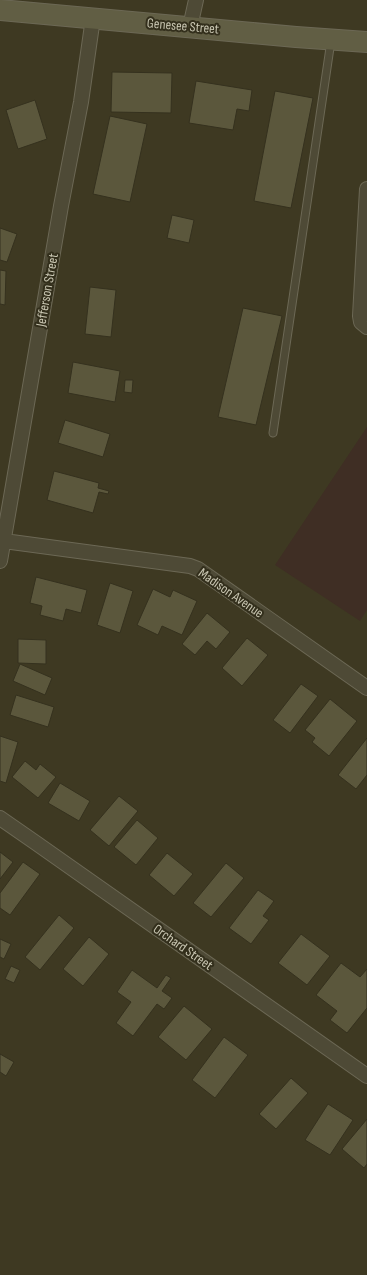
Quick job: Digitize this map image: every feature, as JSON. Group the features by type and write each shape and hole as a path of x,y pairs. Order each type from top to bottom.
{"main road":[{"name":"Genesee Street","path":"0,10 296,37 331,39 367,38"}],"street":[{"path":"190,27 196,0"},
{"name":"Jefferson Street","path":"0,561 60,214 81,102 93,18"},
{"path":"367,190 360,316 361,322 367,327"},
{"name":"Madison Avenue","path":"4,541 190,566 198,569 367,688"},
{"name":"Orchard Street","path":"0,818 367,1076"}],"lane":[{"path":"273,433 331,39"}],"shaded area":[{"path":"367,427 367,610 360,621 275,565"}],"building":[{"path":"112,72 172,73 171,113 111,112"},
{"path":"196,81 252,90 249,111 237,109 233,130 189,123"},
{"path":"275,91 313,98 291,208 254,201"},
{"path":"35,100 47,139 18,149 6,110"},
{"path":"110,116 147,124 130,202 93,194"},
{"path":"172,215 194,220 189,243 167,238"},
{"path":"0,228 17,234 7,262 0,260"},
{"path":"0,270 6,271 5,305 0,304"},
{"path":"90,287 116,290 111,337 85,334"},
{"path":"243,308 282,316 256,425 218,417"},
{"path":"73,362 120,371 115,402 68,393"},
{"path":"125,380 133,380 132,393 124,392"},
{"path":"65,420 110,434 103,457 58,443"},
{"path":"54,471 99,483 98,488 109,491 108,494 99,492 93,513 47,500"},
{"path":"36,577 87,590 81,613 66,609 63,621 40,615 42,606 30,603"},
{"path":"110,583 133,591 120,633 97,625"},
{"path":"153,589 170,597 173,590 197,601 182,635 162,626 158,635 137,625"},
{"path":"207,613 230,632 216,649 207,641 195,655 182,644"},
{"path":"247,638 268,655 242,686 222,668"},
{"path":"18,639 46,640 46,664 18,663"},
{"path":"20,664 52,678 45,695 13,681"},
{"path":"301,684 318,696 290,733 273,720"},
{"path":"16,695 54,707 48,727 10,715"},
{"path":"330,699 357,721 329,756 312,742 315,738 305,730"},
{"path":"0,736 18,742 6,783 0,781"},
{"path":"367,738 367,775 356,789 338,775"},
{"path":"25,761 36,770 40,764 56,777 38,798 12,777"},
{"path":"60,783 90,801 79,821 48,803"},
{"path":"119,796 138,811 109,846 90,830"},
{"path":"137,820 158,838 136,865 114,847"},
{"path":"0,852 13,862 0,879"},
{"path":"167,853 193,874 174,896 149,875"},
{"path":"23,862 40,874 10,915 0,908 0,893"},
{"path":"226,863 244,878 211,917 193,903"},
{"path":"258,890 274,901 263,916 269,920 251,944 229,928"},
{"path":"59,915 74,928 40,970 25,957"},
{"path":"301,934 330,956 307,985 278,963"},
{"path":"89,937 109,954 83,986 63,969"},
{"path":"0,939 11,944 4,959 0,957"},
{"path":"341,963 360,977 367,969 367,1008 347,1033 330,1020 337,1011 316,995"},
{"path":"11,966 20,970 14,983 5,979"},
{"path":"132,970 157,988 166,975 171,978 162,991 172,998 164,1009 157,1004 133,1036 116,1023 131,1002 117,992"},
{"path":"184,1006 212,1029 186,1060 158,1037"},
{"path":"224,1037 248,1055 215,1098 192,1080"},
{"path":"0,1054 14,1062 6,1076 0,1072"},
{"path":"291,1078 308,1093 276,1129 259,1114"},
{"path":"328,1104 353,1120 330,1155 305,1140"},
{"path":"367,1119 367,1164 364,1168 342,1149"}]}
